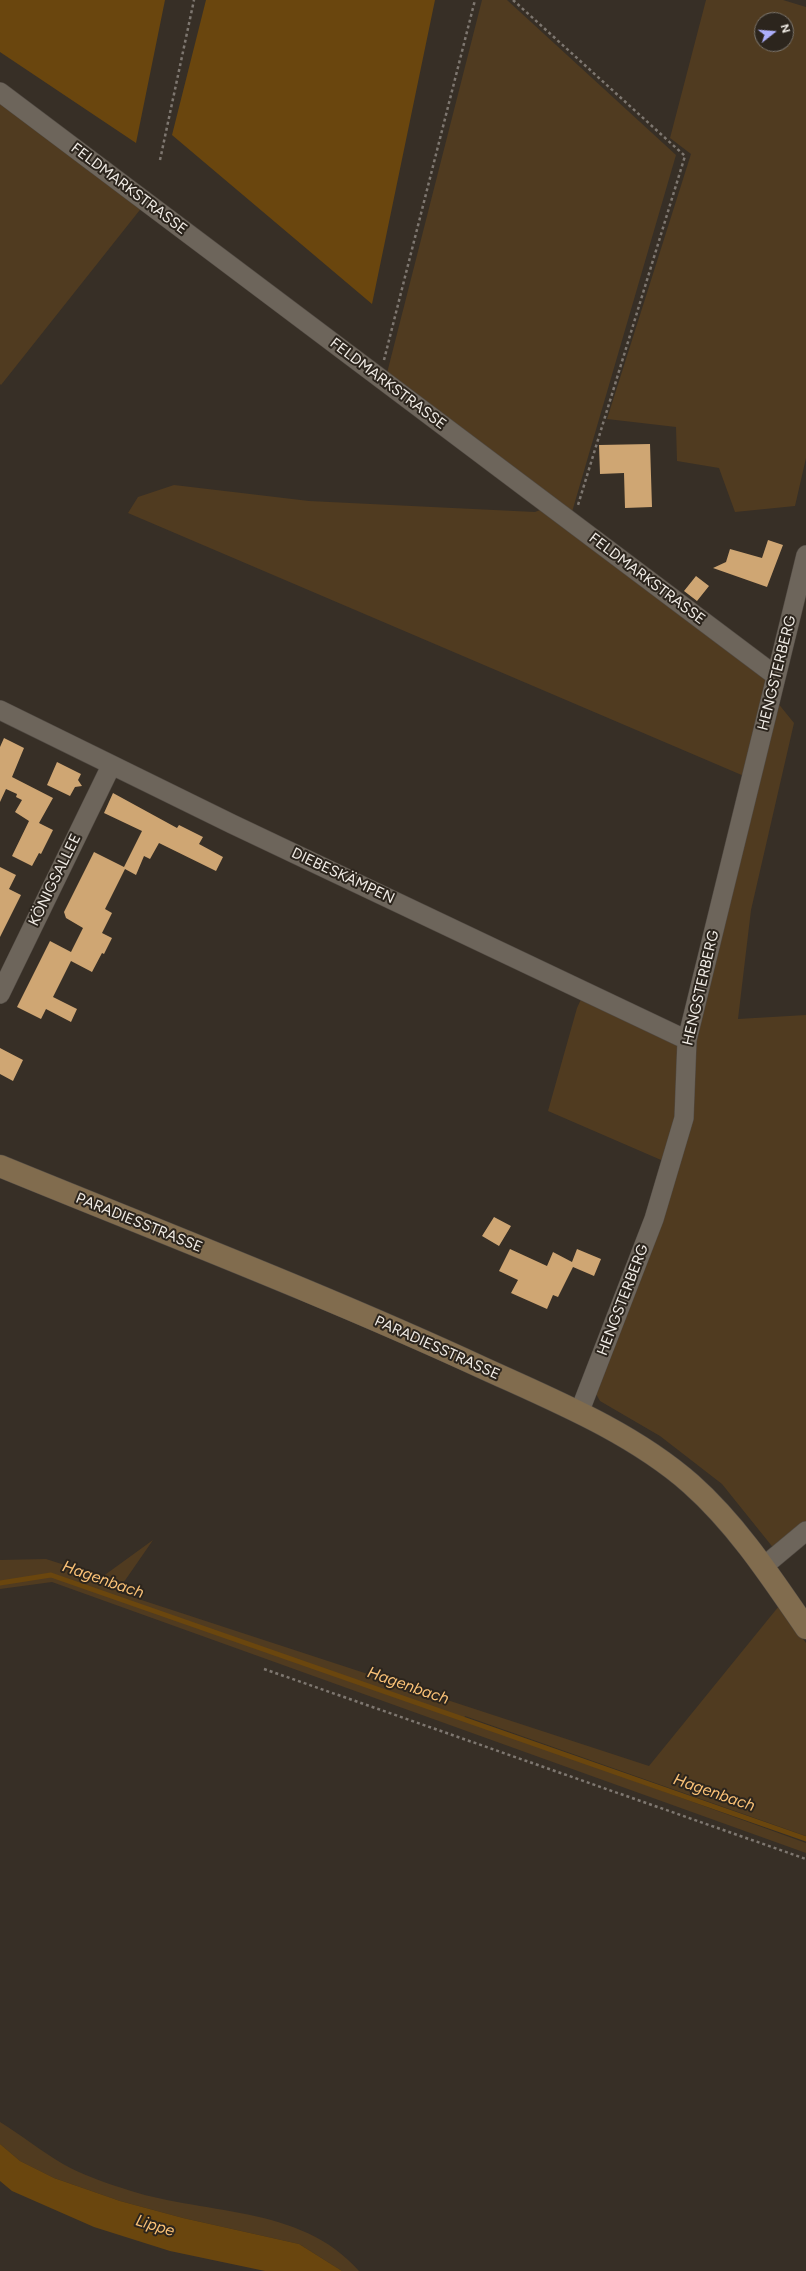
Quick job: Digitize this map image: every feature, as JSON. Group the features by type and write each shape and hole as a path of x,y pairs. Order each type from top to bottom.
{"main road":[{"name":"PARADIESSTRASSE","path":"0,1166 416,1337 580,1413 650,1453 690,1483 725,1517 764,1566 806,1628"}],"street":[{"name":"FELDMARKSTRASSE","path":"0,92 776,676"},
{"name":"HENGSTERBERG","path":"580,1413 654,1219 684,1118 687,1040 806,555"},
{"name":"DIEBESKÄMPEN","path":"0,710 111,766 687,1040"},
{"name":"KÖNIGSALLEE","path":"0,994 111,766"},
{"path":"764,1566 806,1531"}],"path":[{"path":"160,160 194,0"},
{"path":"379,378 475,0"},
{"path":"513,0 685,156 572,523"},
{"path":"264,1669 806,1860"}],"shaded area":[{"path":"482,0 507,0 676,155 572,512 386,377"},
{"path":"706,0 783,0 806,7 806,458 795,506 735,512 719,468 677,461 676,427 607,419 691,154 670,138"},
{"path":"0,100 143,206 1,385 0,384"},
{"path":"174,485 309,501 535,512 540,510 768,680 744,776 128,513 138,497"},
{"path":"777,702 794,723 751,910 738,1019 806,1015 806,1524 775,1550 722,1484 660,1436 600,1401 595,1392 658,1221 695,1036"},
{"path":"583,995 684,1041 682,1117 668,1163 548,1111 577,1008"},
{"path":"153,1540 117,1592 649,1766 779,1606 806,1643 806,1836 465,1716 464,1719 806,1843 806,1853 52,1582 0,1589 0,1560 46,1559 102,1577"},
{"path":"0,2122 70,2168 115,2186 152,2197 248,2214 279,2222 308,2233 335,2249 359,2271 342,2271 299,2244 183,2218 120,2201 54,2178 20,2161 0,2144"}],"water":[{"path":"0,0 165,0 136,143 0,52"},
{"path":"206,0 435,0 372,304 172,135"},
{"name":"Lippe","path":"0,2144 20,2161 54,2178 120,2201 183,2218 299,2244 342,2271 265,2271 170,2251 94,2227 12,2191 0,2181"}],"building":[{"path":"650,444 652,507 625,508 624,473 600,474 599,445"},
{"path":"768,540 783,545 767,587 713,568 726,562 730,549 762,558"},
{"path":"696,576 709,586 697,601 684,591"},
{"path":"4,738 24,748 12,777 53,798 39,823 53,830 41,854 39,853 32,866 12,856 29,821 15,812 22,800 16,797 17,794 6,789 0,802 0,747"},
{"path":"57,762 81,774 78,780 82,786 75,787 70,796 47,785"},
{"path":"113,793 177,828 179,825 203,837 199,844 223,857 216,871 159,843 150,859 144,856 136,875 125,869 105,909 112,913 102,933 112,938 104,954 102,953 92,972 71,961 53,997 77,1009 71,1022 46,1009 41,1019 17,1007 50,941 71,952 83,928 66,918 64,912 94,852 124,867 142,831 104,813"},
{"path":"0,867 16,875 9,889 21,895 0,937"},
{"path":"0,1048 23,1060 13,1081 0,1074"},
{"path":"494,1217 511,1226 499,1246 482,1236"},
{"path":"510,1249 547,1266 553,1252 572,1262 577,1249 601,1259 594,1276 573,1267 558,1297 553,1295 547,1309 511,1293 518,1280 499,1271"}],"waterway":[{"name":"Hagenbach","path":"0,1583 51,1575 806,1839"}]}
